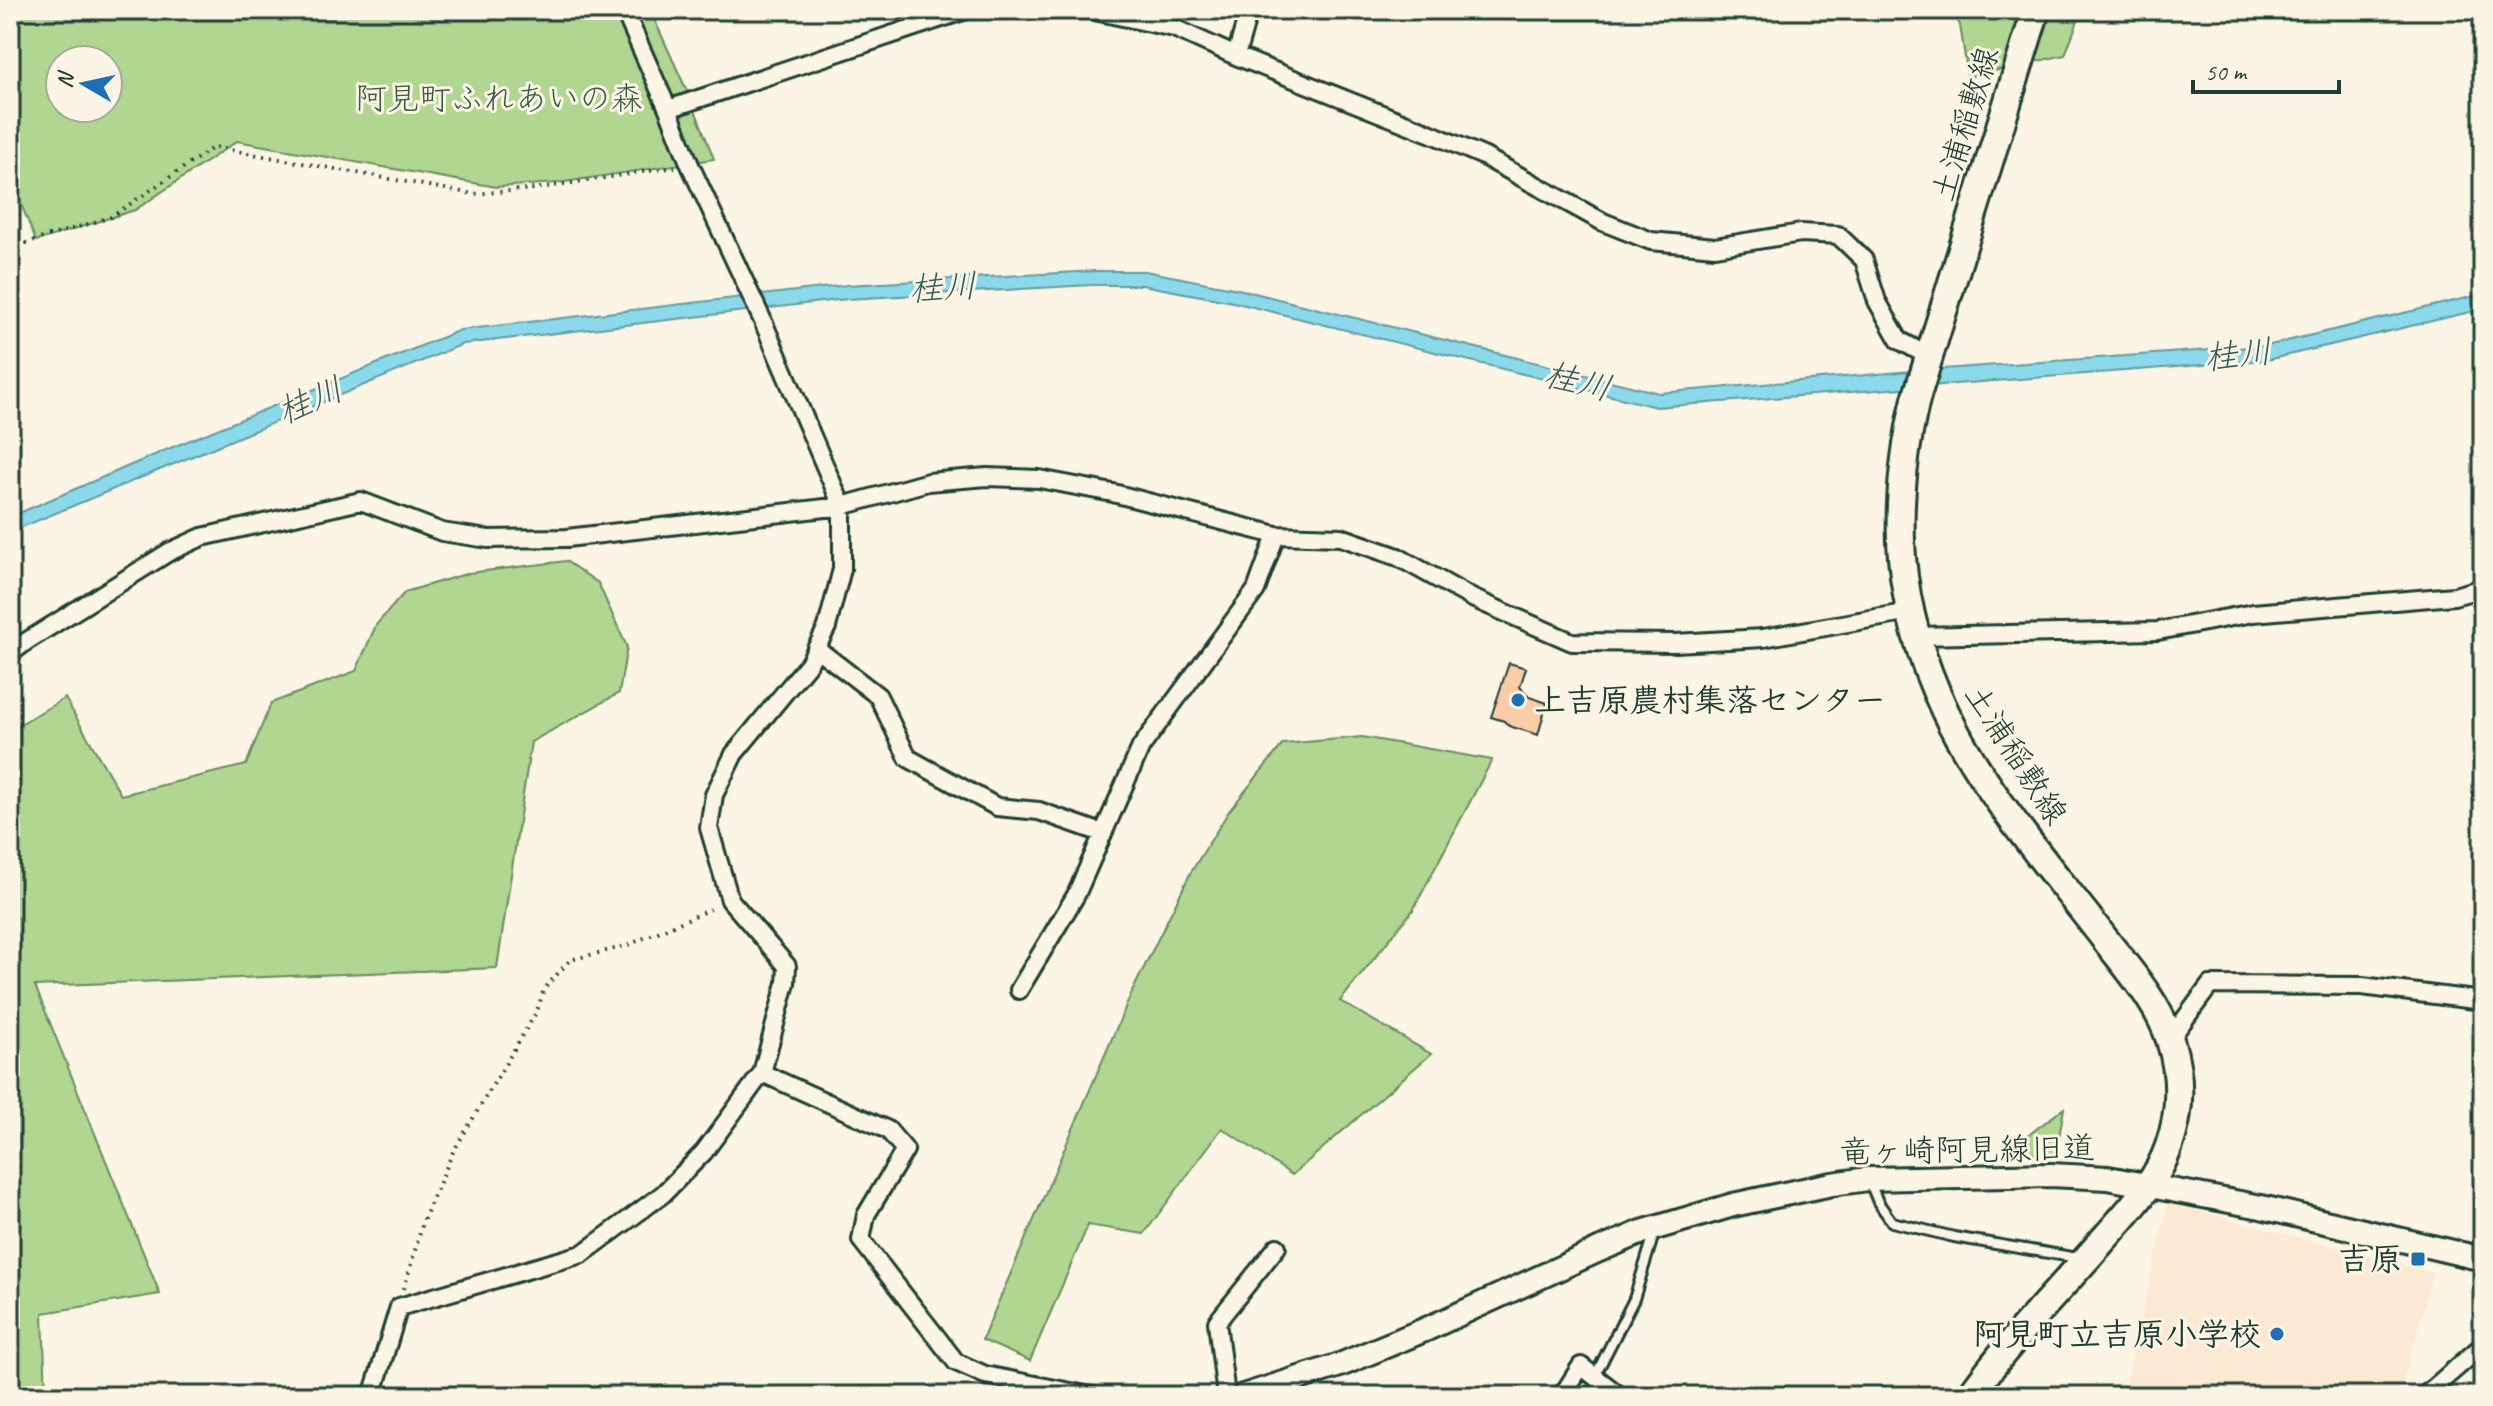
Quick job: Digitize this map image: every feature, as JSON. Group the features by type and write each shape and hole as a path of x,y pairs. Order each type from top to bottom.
{"main road":[{"name":"土浦稲敷線","path":"1970,1396 2002,1353 2087,1259 2149,1184 2168,1150 2179,1097 2170,1039 2158,1013 2017,823 1972,758 1941,703 1913,624 1899,526 1905,444 1928,356 2036,10"}],"street":[{"path":"372,1396 399,1307 582,1254 663,1194 704,1152 762,1073 786,983 787,966 730,900 709,828 714,795 734,754 809,663 827,627 842,569 842,506 624,10"},
{"path":"668,109 966,10"},
{"path":"1090,10 1174,28 1483,156 1603,222 1651,241 1715,247 1801,233 1838,235 1864,260 1877,301 1899,340 1928,356"},
{"path":"1236,56 1249,10"},
{"path":"10,654 169,552 202,537 361,501 442,532 488,539 567,538 842,506 928,482 987,477 1039,479 1113,493 1276,535 1341,537 1398,557 1472,598 1572,642 1675,643 1913,624 2158,631 2253,613 2454,596 2483,588"},
{"path":"1019,990 1076,895 1141,747 1256,590 1276,535"},
{"path":"816,648 878,696 908,758 997,807 1039,811 1102,833"},
{"path":"2170,1039 2210,985 2362,986 2483,1001"},
{"path":"762,1073 888,1130 905,1150 866,1215 861,1240 956,1362 985,1375 1091,1396"},
{"name":"竜ヶ崎阿見線旧道","path":"1243,1396 1328,1369 1404,1339 1599,1250 1656,1228 1733,1205 1868,1179 2092,1176 2149,1184 2261,1207 2483,1259"},
{"path":"1226,1396 1217,1322 1277,1247"},
{"path":"2424,1396 2483,1345"},
{"path":"1562,1396 1581,1366 1620,1396"}],"lane":[{"path":"1868,1179 1878,1202 1892,1222 1954,1237 2087,1259"},
{"path":"1595,1376 1634,1299 1656,1228"}],"path":[{"path":"10,248 111,217 214,147 473,194 534,189 690,165"},
{"path":"399,1307 424,1219 453,1152 537,1011 544,989 570,960 626,946 730,900"}],"shaded area":[{"name":"阿見町立吉原小学校","path":"2168,1203 2433,1273 2399,1396 2123,1396"}],"green space":[{"name":"阿見町ふれあいの森","path":"10,10 650,10 714,159 558,183 496,187 237,141 135,210 36,241 15,189 10,189"},
{"path":"1952,10 2082,10 2065,55 1968,77 1960,25"},
{"path":"566,561 598,583 627,647 619,693 531,742 497,968 35,986 160,1294 43,1313 46,1396 10,1396 10,730 65,698 121,795 246,765 271,703 356,671 376,625 405,592 469,573"},
{"path":"1362,737 1492,760 1413,910 1340,1001 1431,1054 1292,1175 1222,1128 1144,1234 1088,1225 1030,1361 982,1340 1132,992 1191,872 1229,811 1283,744"},
{"path":"2064,1108 2056,1156 2006,1152"}],"water":[{"name":"桂川","path":"1145,271 1238,289 1659,393 2266,346 2483,294 2483,309 2267,360 1656,407 1233,302 1142,285 847,299 463,344 10,532 10,517 460,330 847,285"}],"building":[{"name":"上吉原農村集落センター","path":"1509,663 1526,668 1520,687 1529,697 1547,703 1538,735 1491,717"}],"place":[{"name":"上吉原農村集落センター","path":"1518,700"},
{"name":"吉原","path":"2418,1259"},
{"name":"阿見町立吉原小学校","path":"2277,1334"}]}
